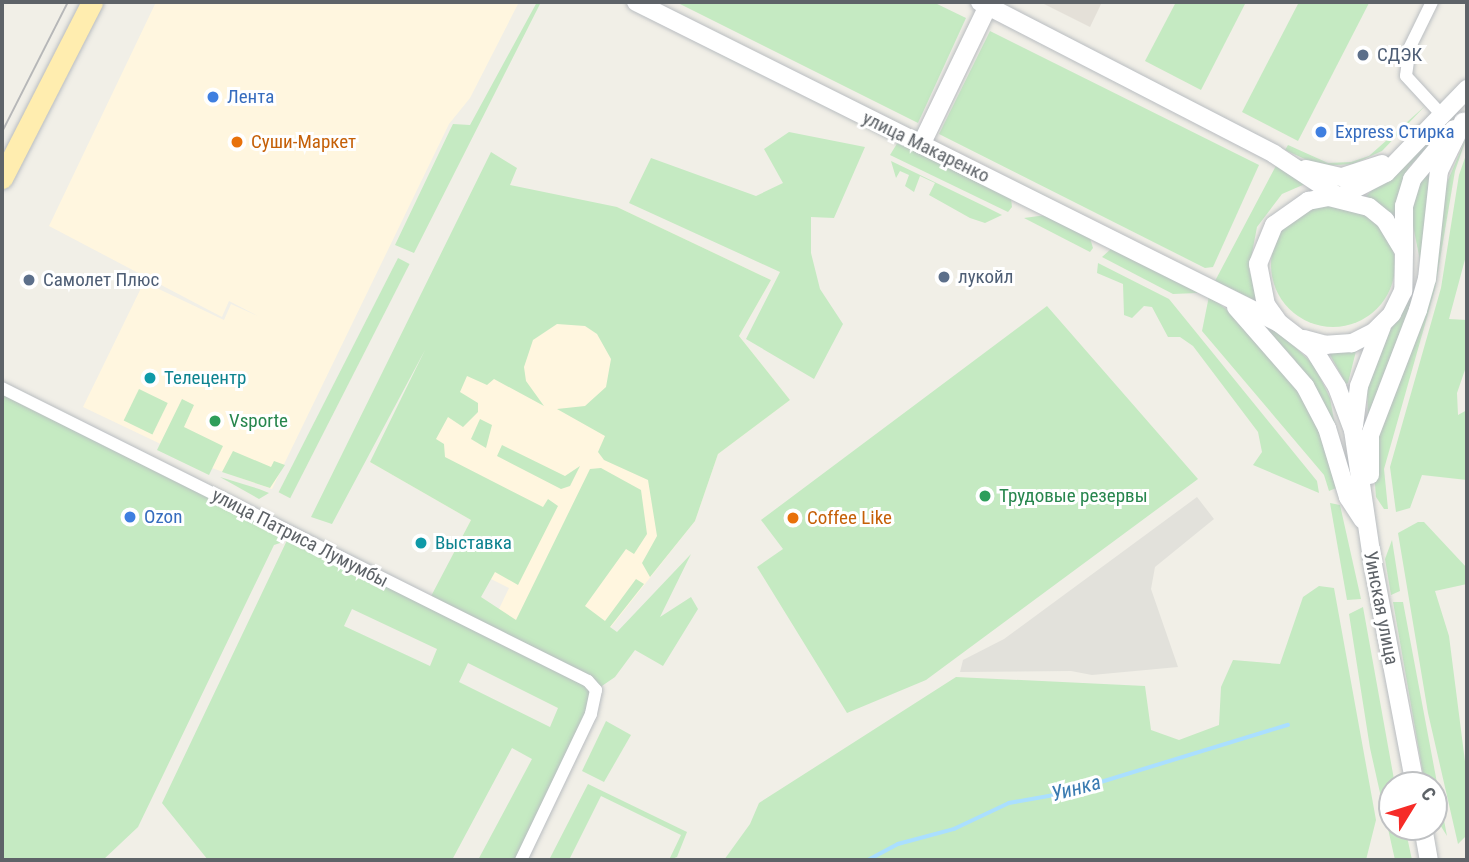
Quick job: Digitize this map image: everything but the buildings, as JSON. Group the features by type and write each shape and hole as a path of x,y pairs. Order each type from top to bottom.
{"main road":[{"path":"2,178 92,2"},
{"name":"улица Макаренко","path":"636,2 1217,293"},
{"path":"921,145 984,4 1315,174 1342,177 1380,165 1411,146"},
{"path":"1279,323 1259,285 1263,243 1289,211 1308,201 1339,197 1386,173 1467,89"},
{"path":"1353,430 1359,386 1384,323 1403,291 1404,206 1412,179 1437,145 1465,120"},
{"path":"1365,523 1372,496 1370,435 1418,310 1427,279 1439,171 1465,120"},
{"path":"1274,154 1339,197 1369,207 1385,220 1404,252"},
{"path":"1217,293 1240,310 1305,386 1327,428 1348,497 1365,523"},
{"path":"1217,293 1279,323 1302,339 1323,360 1353,430"},
{"path":"1302,339 1326,345 1352,343 1384,323"},
{"name":"Уинская улица","path":"1353,430 1365,523 1412,771"},
{"path":"1426,841 1429,860"}],"street":[{"path":"1432,2 1410,47 1406,76 1441,114"},
{"name":"улица Патриса Лумумбы","path":"2,388 588,681 596,690 592,714 520,860"}],"shaded area":[{"path":"156,2 519,2 470,98 449,124 272,489 209,467 83,407 144,282 224,320 231,304 260,317 229,301 222,317 49,226"},
{"path":"1040,2 1102,2 1090,27"},
{"path":"617,207 771,280 739,336 790,400 718,454 695,521 603,637 530,629 498,611 509,588 451,559 471,520 370,462"},
{"path":"1197,497 1214,519 1155,567 1151,589 1178,667 1092,675 1071,671 960,672 963,660 1004,639"}],"green space":[{"path":"537,2 541,2 414,253 395,245 453,124 470,125"},
{"path":"676,2 933,2 966,18 918,123"},
{"path":"1176,2 1246,2 1201,90 1145,61"},
{"path":"1299,2 1369,3 1298,141 1242,112"},
{"path":"990,31 1259,165 1213,267 1205,268 939,134"},
{"path":"1425,106 1382,151 1353,164 1320,166 1285,150 1288,145 1328,163 1351,162 1369,156"},
{"path":"1452,111 1456,115 1408,168 1396,218 1366,196"},
{"path":"789,132 865,147 834,218 811,217 811,253 820,289 843,324 814,379 746,339 780,272 629,203 651,158 756,196 783,183 764,149"},
{"path":"1467,136 1455,171 1435,289 1384,469 1388,509 1384,509 1376,497 1374,472 1378,432 1422,322 1445,187"},
{"path":"898,142 1011,198 1012,207 1008,212 890,155"},
{"path":"491,152 517,168 510,185 617,207 771,280 739,336 790,400 718,454 695,521 650,577 642,563 657,536 648,480 604,460 598,452 605,436 557,409 585,406 606,387 611,359 597,334 585,326 557,324 533,340 524,367 526,381 544,406 494,379 487,385 467,376 460,392 478,403 478,412 463,427 448,417 436,439 444,444 445,457 543,507 548,499 558,506 518,585 495,572 481,597 516,620 590,469 601,468 641,490 647,534 634,554 626,549 585,606 605,621 636,579 644,584 610,627 617,632 691,554 660,617 691,597 698,609 663,666 635,650 615,677 596,690 521,860 478,860 532,759 512,748 452,860 208,860 162,803 290,534 428,602 471,520 370,462 425,350 332,524 311,517","holes":["352,609 437,649 430,666 344,626","468,663 558,708 550,727 459,682"]},
{"path":"1438,152 1420,260 1411,216 1414,187"},
{"path":"1467,152 1467,252 1449,319 1467,320 1467,364 1457,393 1458,415 1467,410 1467,480 1422,475 1410,508 1396,512 1390,467 1441,288 1459,175"},
{"path":"891,161 1002,215 985,223 970,218 929,195 935,183 920,176 914,192 905,186 909,175 900,171 896,178"},
{"path":"1278,162 1305,184 1282,194 1257,227 1249,269 1258,302 1215,281"},
{"path":"1333,203 1357,208 1377,221 1390,241 1395,265 1390,289 1377,309 1357,322 1333,327 1309,322 1289,309 1276,289 1271,265 1276,241 1289,221 1309,208"},
{"path":"1046,215 1090,238 1093,248 1090,252 1024,218"},
{"path":"1112,248 1198,290 1197,293 1173,294 1102,257"},
{"path":"398,258 410,264 290,498 279,492"},
{"path":"1098,263 1169,299 1317,481 1319,493 1253,465 1262,452 1258,432 1193,346 1180,337 1168,337 1152,307 1144,306 1132,318 1124,315 1123,284 1097,273"},
{"path":"1209,296 1230,312 1300,390 1319,429 1336,488 1329,491 1324,475 1202,331"},
{"path":"1412,296 1415,297 1368,418 1367,383 1390,330"},
{"name":"Трудовые резервы","path":"1047,306 1198,479 926,680 847,713 757,567 783,549 761,520"},
{"path":"1258,320 1276,329 1314,365 1330,398 1335,426 1294,359"},
{"path":"1357,347 1348,383 1346,384 1328,351"},
{"path":"2,388 285,532 280,543 274,545 138,827 103,860 2,860"},
{"path":"139,389 168,403 152,434 124,420"},
{"path":"182,399 194,405 184,427 223,446 209,475 157,450"},
{"path":"480,419 492,425 486,448 471,439"},
{"path":"502,445 565,476 580,466 570,486 561,489 497,456"},
{"path":"233,451 271,467 274,461 285,465 270,488 222,472"},
{"path":"220,477 259,489 269,493 259,499"},
{"path":"1330,503 1340,505 1361,599 1347,600"},
{"path":"1418,522 1424,522 1467,568 1467,584 1435,591 1449,636 1467,777 1467,835 1458,844 1448,800 1448,771 1441,771 1428,713 1398,533"},
{"path":"1392,540 1400,591 1391,595 1385,559"},
{"path":"1319,586 1334,588 1376,820 1366,860 724,860 750,824 759,803 956,677 1145,686 1151,730 1179,740 1219,725 1221,687 1233,660 1280,664 1303,597"},
{"path":"1393,602 1403,602 1435,771 1423,771"},
{"path":"1363,607 1392,771 1378,771 1378,784 1370,748 1349,614"},
{"path":"606,721 631,735 604,782 582,771"},
{"path":"588,784 687,832 677,857 669,860 681,835 601,796 569,860 549,860"},
{"path":"1391,841 1408,841 1412,860 1395,860"}],"waterway":[{"name":"Уинка","path":"868,860 898,844 954,829 1009,803 1065,793 1288,725"}],"tram line":[{"path":"2,132 68,2"}],"place":[{"name":"СДЭК","path":"1363,55"},
{"name":"Лента","path":"213,97"},
{"name":"Express Стирка","path":"1321,132"},
{"name":"Суши-Маркет","path":"237,142"},
{"name":"лукойл","path":"944,277"},
{"name":"Самолет Плюс","path":"29,280"},
{"name":"Телецентр","path":"150,378"},
{"name":"Vsporte","path":"215,421"},
{"name":"Трудовые резервы","path":"985,496"},
{"name":"Ozon","path":"130,517"},
{"name":"Coffee Like","path":"793,518"},
{"name":"Выставка","path":"421,543"}]}
